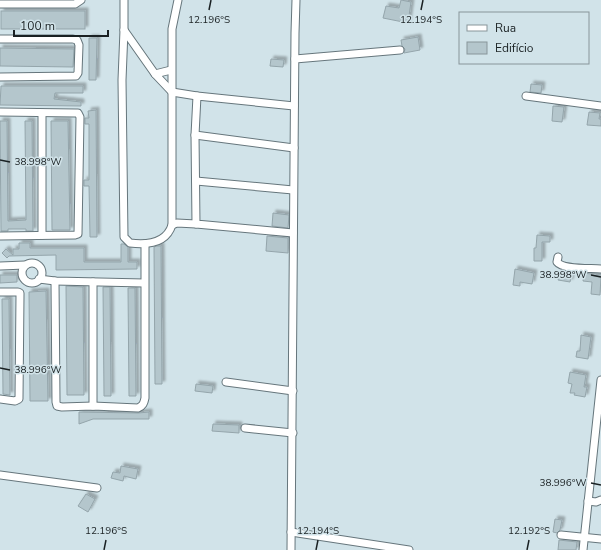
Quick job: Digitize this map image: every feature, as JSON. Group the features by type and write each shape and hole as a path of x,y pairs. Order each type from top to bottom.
{"street":[{"path":"0,4 75,4 81,0"},
{"path":"124,0 122,80 124,237 130,243 145,244 165,238 170,232 172,225 172,29 178,0"},
{"path":"291,550 293,433 293,190 296,0"},
{"path":"124,30 156,74 172,92 294,106"},
{"path":"0,39 72,39 77,40 79,45 78,73 76,76 0,76"},
{"path":"295,58 400,50"},
{"path":"156,74 171,70"},
{"path":"196,224 195,136 197,96"},
{"path":"526,96 601,106"},
{"path":"0,112 78,113 80,116 79,233 75,235 0,236"},
{"path":"42,112 42,236"},
{"path":"195,136 294,148"},
{"path":"196,181 293,190"},
{"path":"172,225 177,223 196,224 293,233"},
{"path":"56,281 57,404 62,407 93,406 138,408 143,404 145,398 145,244"},
{"path":"558,258 557,262 559,265 573,268 601,268"},
{"path":"0,266 25,265 31,262 40,267 42,273 39,279"},
{"path":"25,265 22,274 25,280 31,282 39,279 56,281 144,283"},
{"path":"93,282 93,406"},
{"path":"0,292 20,293 20,311 19,399 15,401 0,399"},
{"path":"583,550 601,380"},
{"path":"226,382 293,391"},
{"path":"245,428 293,433"},
{"path":"0,475 97,488"},
{"path":"588,501 596,502 601,500"},
{"path":"291,532 408,550"},
{"path":"561,536 601,539"}],"building":[{"path":"401,0 411,2 408,23 383,18 386,6 399,8"},
{"path":"1,11 85,11 85,29 1,29"},
{"path":"418,37 420,50 404,53 405,49 402,46 401,40"},
{"path":"89,38 97,38 96,80 89,80"},
{"path":"0,48 74,49 73,67 0,66"},
{"path":"271,59 284,60 283,67 270,66"},
{"path":"531,84 542,85 541,93 530,92"},
{"path":"1,86 83,86 83,93 55,93 54,99 81,102 81,106 0,105"},
{"path":"553,106 564,107 562,122 552,121"},
{"path":"96,110 97,237 90,237 89,186 84,186 84,180 89,180 89,124 85,124 85,118 89,118 88,111"},
{"path":"589,112 600,113 599,119 601,119 601,126 587,125"},
{"path":"0,121 7,121 8,221 26,220 25,121 32,121 33,231 26,231 26,229 8,229 8,231 1,231"},
{"path":"51,121 68,121 70,230 52,230"},
{"path":"273,213 289,215 288,228 272,226"},
{"path":"537,235 550,236 550,242 542,242 542,261 534,261 534,248 536,248"},
{"path":"267,236 288,238 288,253 266,251"},
{"path":"19,243 30,243 30,248 84,248 84,262 121,262 121,244 124,244 128,247 128,262 137,262 137,269 56,270 56,255 9,256 7,258 2,253 6,249 13,255 13,249 19,249"},
{"path":"161,246 162,384 155,384 154,247"},
{"path":"515,269 534,273 532,284 520,282 520,286 513,285"},
{"path":"563,271 572,273 570,282 558,280 560,272"},
{"path":"584,273 601,276 600,295 591,294 592,282 583,281"},
{"path":"0,275 17,275 17,282 0,283"},
{"path":"66,286 83,287 84,395 67,395"},
{"path":"103,287 110,287 111,396 104,396"},
{"path":"128,288 135,288 136,396 129,396"},
{"path":"46,291 48,401 30,401 29,292"},
{"path":"2,299 9,299 10,395 3,394"},
{"path":"581,335 591,337 588,359 576,357 577,351 580,351"},
{"path":"570,372 586,375 584,387 587,387 585,397 574,395 575,393 570,393 572,384 568,383"},
{"path":"196,384 213,386 212,393 195,391"},
{"path":"79,412 149,412 149,419 93,419 79,424"},
{"path":"213,424 239,425 239,433 212,431"},
{"path":"121,466 138,469 136,479 124,476 123,481 111,478 113,472 120,473"},
{"path":"86,494 95,499 88,512 78,506"},
{"path":"555,519 562,520 560,530 557,533 553,532"},
{"path":"559,540 577,542 576,550 558,550"}]}
